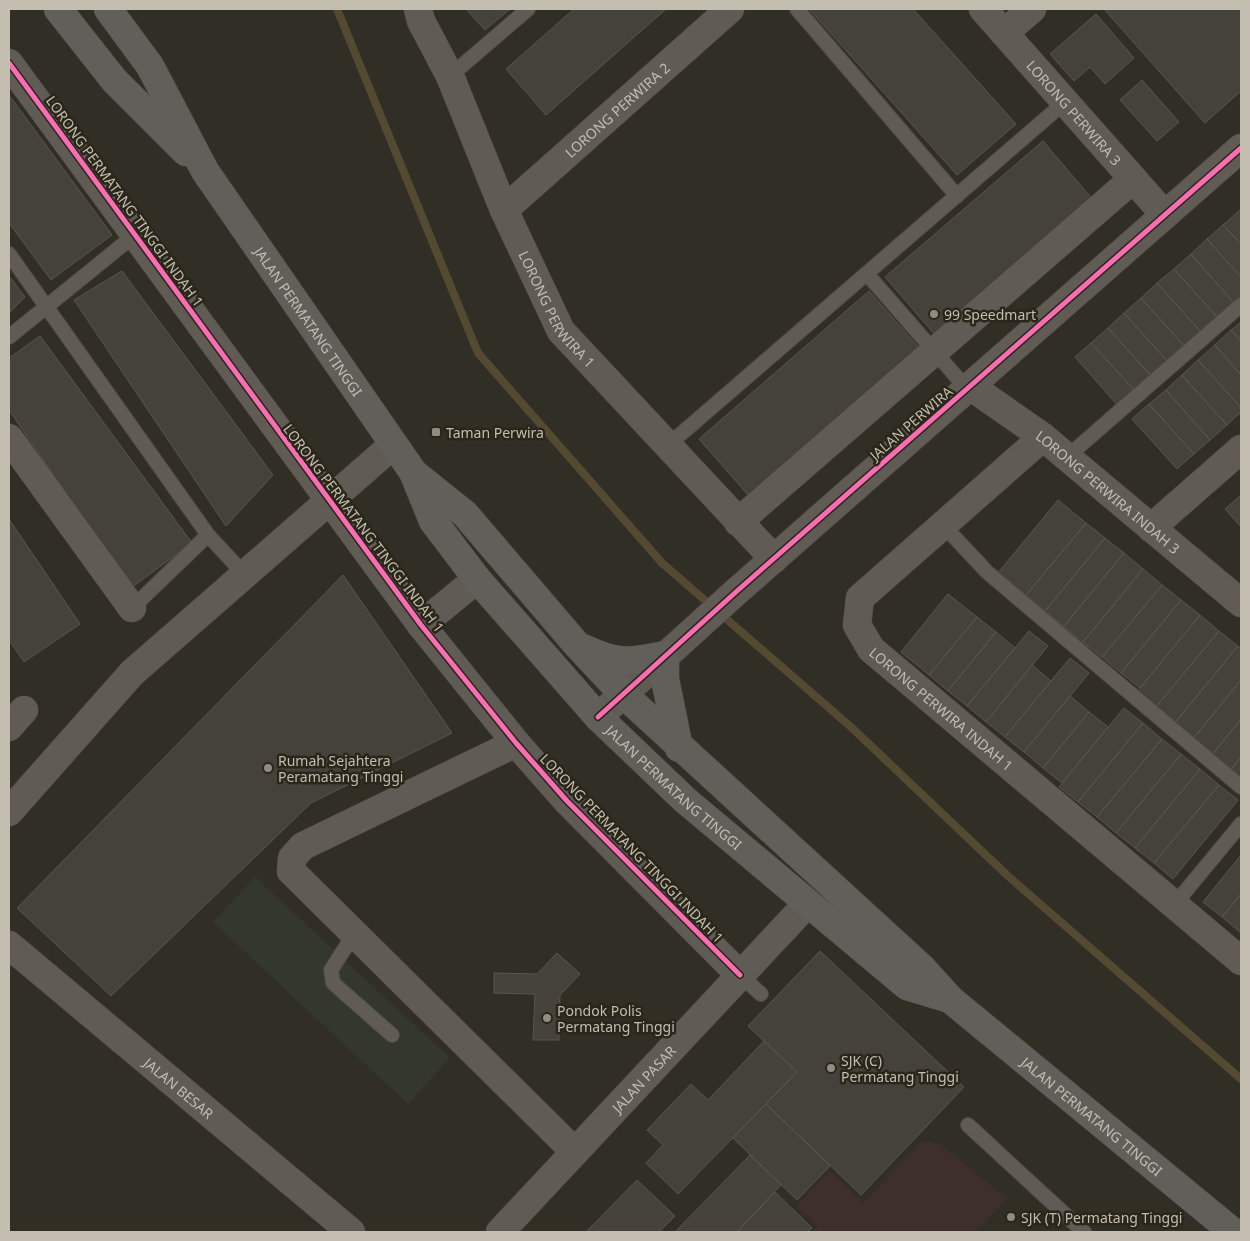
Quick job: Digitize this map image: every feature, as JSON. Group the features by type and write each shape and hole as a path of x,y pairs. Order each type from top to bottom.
{"highway":[{"name":"JALAN PERMATANG TINGGI","path":"58,9 114,80 205,171"},
{"name":"JALAN PERMATANG TINGGI","path":"108,9 150,66 205,171 413,472 433,521 477,579 598,718 685,800 907,986 950,999"},
{"name":"JALAN PERMATANG TINGGI","path":"413,472 465,514 577,645 622,694 922,968 950,999 1233,1232"},
{"path":"577,645 608,659 637,661 665,655 665,679 680,748"}],"street":[{"name":"LORONG PERWIRA 1","path":"418,9 421,21 450,76 504,210 561,331 738,522 774,558"},
{"name":"LORONG PERWIRA 2","path":"504,210 730,9"},
{"name":"LORONG PERWIRA 3","path":"983,9 1165,215"},
{"path":"1004,33 1032,9"},
{"name":"LORONG PERMATANG TINGGI INDAH 1","path":"9,63 421,625 516,743 567,801 740,975"},
{"name":"JALAN PERWIRA","path":"598,718 622,694 774,558 1241,148"},
{"path":"738,522 1133,179"},
{"name":"LORONG PERWIRA INDAH 3","path":"969,387 1043,437 1151,528 1239,598"},
{"name":"LORONG PERWIRA INDAH 1","path":"1043,437 860,598 857,625 871,649 1241,961"},
{"path":"9,438 132,608"},
{"path":"9,812 132,673 393,445"},
{"path":"1151,528 1241,449"},
{"path":"421,625 477,579"},
{"path":"516,743 303,846 292,858 291,871 575,1152"},
{"name":"JALAN PASAR","path":"500,1232 807,904"},
{"name":"JALAN BESAR","path":"9,944 351,1232"}],"lane":[{"path":"450,76 528,9"},
{"path":"797,9 957,196"},
{"path":"667,446 1066,102"},
{"path":"9,336 136,234"},
{"path":"9,254 208,535 244,574"},
{"path":"866,274 934,351 969,387"},
{"path":"1067,457 1241,305"},
{"path":"943,524 987,572 1241,787"},
{"path":"132,608 208,535"},
{"path":"1174,905 1241,824"},
{"path":"354,934 331,970 332,983 392,1035"},
{"path":"740,975 761,994"},
{"path":"968,1125 1084,1232"}],"shaded area":[{"path":"255,877 450,1058 408,1104 213,922"},
{"path":"923,1141 940,1144 1007,1199 975,1232 812,1232 818,1226 796,1206 830,1171 863,1203"}],"building":[{"path":"466,9 510,9 485,30"},
{"path":"574,9 666,9 546,115 506,69"},
{"path":"809,9 913,9 1016,124 957,175"},
{"path":"1104,9 1241,9 1241,91 1205,123"},
{"path":"1096,14 1134,58 1105,84 1090,67 1074,81 1050,54"},
{"path":"1142,80 1179,122 1157,141 1120,100"},
{"path":"9,95 112,235 51,280 9,223"},
{"path":"1043,141 1093,200 935,335 885,277"},
{"path":"1241,211 1241,244 1223,225"},
{"path":"1223,225 1241,244 1241,277 1207,239"},
{"path":"1207,239 1241,277 1241,298 1235,304 1191,254"},
{"path":"1191,254 1235,304 1219,319 1174,269"},
{"path":"1174,269 1219,319 1202,333 1157,283"},
{"path":"122,271 273,475 226,526 74,300"},
{"path":"9,276 25,297 9,313"},
{"path":"1157,283 1202,333 1186,348 1141,298"},
{"path":"869,291 919,348 749,496 699,439"},
{"path":"1141,298 1186,348 1169,363 1124,313"},
{"path":"1124,313 1169,363 1153,378 1108,328"},
{"path":"1241,322 1241,341 1231,330"},
{"path":"1108,328 1153,378 1136,392 1091,343"},
{"path":"1231,330 1241,341 1241,375 1215,345"},
{"path":"40,336 192,543 131,588 9,410 9,358"},
{"path":"1091,343 1136,392 1119,407 1075,357"},
{"path":"1215,345 1241,375 1241,408 1198,360"},
{"path":"1198,360 1241,408 1241,412 1227,425 1182,375"},
{"path":"1182,375 1227,425 1210,440 1166,390"},
{"path":"1166,390 1210,440 1194,454 1149,404"},
{"path":"1149,404 1194,454 1177,469 1132,419"},
{"path":"1241,495 1241,527 1225,509"},
{"path":"1058,500 1086,523 1026,595 998,573"},
{"path":"9,519 80,624 24,662 9,640"},
{"path":"1086,523 1105,538 1045,611 1026,595"},
{"path":"1105,538 1124,553 1064,626 1045,611"},
{"path":"1124,553 1143,569 1083,642 1064,626"},
{"path":"1143,569 1162,585 1102,657 1083,642"},
{"name":"Rumah Sejahtera Peramatang Tinggi","path":"343,575 452,733 311,803 111,996 17,908"},
{"path":"1162,585 1181,600 1121,673 1102,657"},
{"path":"948,594 977,617 929,675 901,652"},
{"path":"1181,600 1200,615 1140,688 1121,673"},
{"path":"1200,615 1219,631 1156,707 1137,692"},
{"path":"977,617 996,632 948,691 929,675"},
{"path":"1029,631 1048,646 986,722 967,706"},
{"path":"1219,631 1238,646 1175,723 1156,707"},
{"path":"996,632 1015,648 967,706 948,691"},
{"path":"1238,646 1241,649 1241,680 1192,740 1173,725"},
{"path":"1070,658 1089,673 1024,752 1005,737"},
{"path":"1032,665 1051,681 1005,737 986,722"},
{"path":"1241,680 1241,719 1211,756 1192,740"},
{"path":"1070,696 1089,712 1043,768 1024,752"},
{"path":"1124,708 1143,723 1078,802 1059,787"},
{"path":"1089,712 1108,727 1062,783 1043,768"},
{"path":"1241,719 1241,757 1230,771 1211,756"},
{"path":"1143,723 1162,739 1097,817 1078,802"},
{"path":"1162,739 1181,754 1116,833 1097,817"},
{"path":"1181,754 1200,769 1135,848 1116,833"},
{"path":"1241,757 1241,781 1230,771"},
{"path":"1200,769 1219,785 1154,863 1135,848"},
{"path":"1219,785 1238,800 1173,879 1154,863"},
{"path":"1241,855 1241,894 1222,917 1203,902"},
{"path":"1241,894 1241,933 1222,917"},
{"path":"820,951 964,1087 861,1195 766,1104 797,1072 748,1026"},
{"name":"Pondok Polis Permatang Tinggi","path":"557,953 580,974 560,995 559,1040 533,1040 535,994 494,993 494,973 537,974"},
{"path":"764,1041 797,1072 678,1194 646,1163 663,1145 647,1130 691,1084 708,1100"},
{"path":"766,1104 830,1166 797,1200 733,1138"},
{"path":"750,1155 781,1185 737,1232 675,1232"},
{"path":"637,1180 675,1216 659,1232 586,1232"},
{"path":"775,1192 812,1228 807,1232 737,1232"}],"waterway":[{"path":"337,9 478,353 662,563 851,727 1008,876 1241,1079"}],"cycle path":[{"path":"9,63 421,625 516,743 567,801 740,975"},
{"path":"598,717 737,591 1241,148"}],"place":[{"name":"99 Speedmart","path":"934,314"},
{"name":"Taman Perwira","path":"436,432"},
{"name":"Rumah Sejahtera Peramatang Tinggi","path":"268,768"},
{"name":"Pondok Polis Permatang Tinggi","path":"547,1018"},
{"name":"SJK (C) Permatang Tinggi","path":"831,1068"},
{"name":"SJK (T) Permatang Tinggi","path":"1011,1217"}]}
